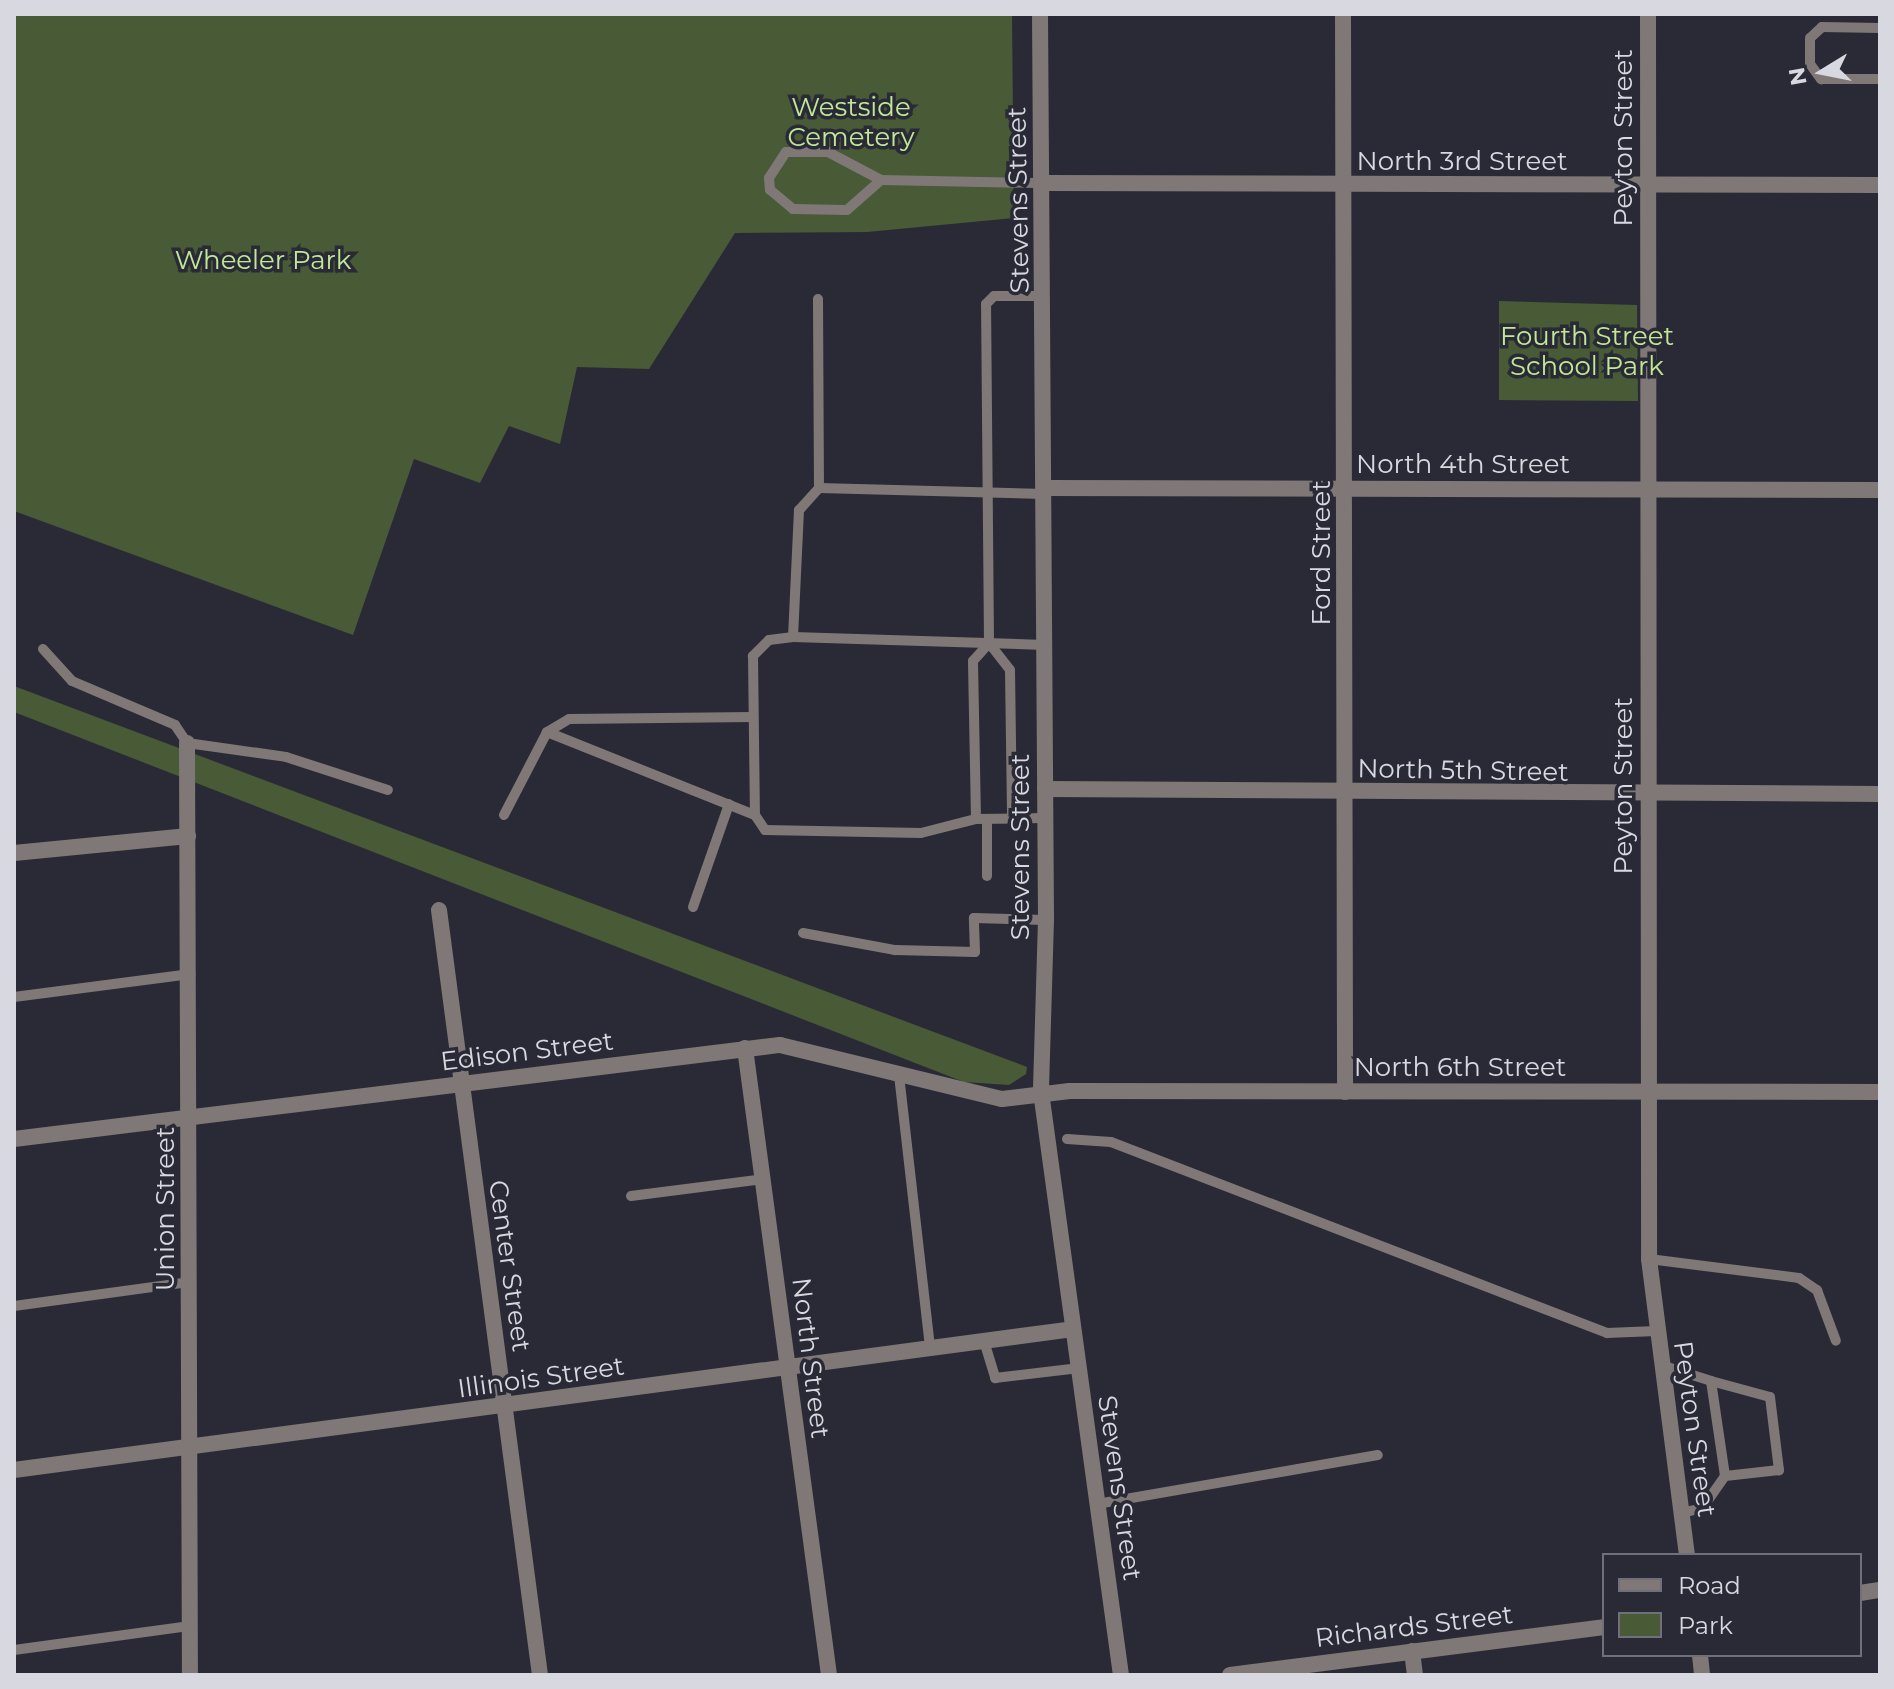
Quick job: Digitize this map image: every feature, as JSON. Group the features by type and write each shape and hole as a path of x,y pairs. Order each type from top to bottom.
{"street":[{"name":"Stevens Street","path":"1040,14 1044,183 1046,920 1041,1092 1121,1675"},
{"name":"Ford Street","path":"1343,14 1346,186 1345,1092"},
{"name":"Peyton Street","path":"1648,14 1649,1259 1687,1553"},
{"name":"North 3rd Street","path":"1044,183 1880,185"},
{"name":"North 4th Street","path":"1045,491 1880,490"},
{"name":"Union Street","path":"187,743 191,974 190,1675"},
{"name":"North 5th Street","path":"1045,789 1649,796 1880,794"},
{"path":"14,853 188,836"},
{"name":"Center Street","path":"439,910 540,1675"},
{"name":"Edison Street","path":"14,1139 780,1045 990,1098 1041,1092"},
{"name":"North Street","path":"745,1048 829,1675"},
{"name":"North 6th Street","path":"1041,1092 1880,1092"},
{"name":"Illinois Street","path":"14,1470 504,1408 1073,1329"},
{"name":"Richards Street","path":"1230,1675 1602,1627"},
{"path":"1412,1651 1415,1675"}],"lane":[{"path":"1880,28 1822,27 1810,38 1810,64 1821,79 1880,79"},
{"path":"881,180 847,210 793,209 770,190 769,178 773,163 786,152 828,152 881,180 1044,183"},
{"path":"1012,818 1010,670 989,643 986,304 994,296 1044,296"},
{"path":"793,637 799,510 819,488 818,299"},
{"path":"819,488 987,493 1045,491"},
{"path":"755,815 753,656 769,640 793,637 1045,645"},
{"path":"987,876 973,661 989,643"},
{"path":"43,649 72,681 175,725 187,743 286,757 388,790"},
{"path":"504,815 547,732 569,719 753,717"},
{"path":"547,732 755,815 779,834 921,833 981,819 1045,818"},
{"path":"693,907 729,804"},
{"path":"803,933 895,950 975,952 974,918 1046,920"},
{"path":"14,997 191,974"},
{"path":"899,1075 930,1349"},
{"path":"1067,1139 1111,1142 1607,1333 1656,1331"},
{"path":"631,1196 763,1179"},
{"path":"1649,1259 1799,1278 1817,1290 1836,1341"},
{"path":"14,1306 190,1282"},
{"path":"984,1341 995,1378 1079,1368"},
{"path":"1661,1365 1770,1397 1779,1470 1725,1476"},
{"path":"1682,1513 1703,1508 1725,1476 1711,1381"},
{"path":"1097,1504 1378,1455"},
{"path":"14,1650 190,1626"}],"green space":[{"name":"Wheeler Park","path":"14,14 1012,14 1014,218 867,232 735,233 649,369 577,367 560,444 509,426 480,483 414,459 353,635 14,511"},
{"name":"Fourth Street School Park","path":"1499,301 1637,305 1638,401 1499,400"},
{"path":"14,686 1027,1067 1026,1074 1009,1085 964,1082 14,712"}],"park label":[{"name":"Westside Cemetery","path":"851,123"}]}
